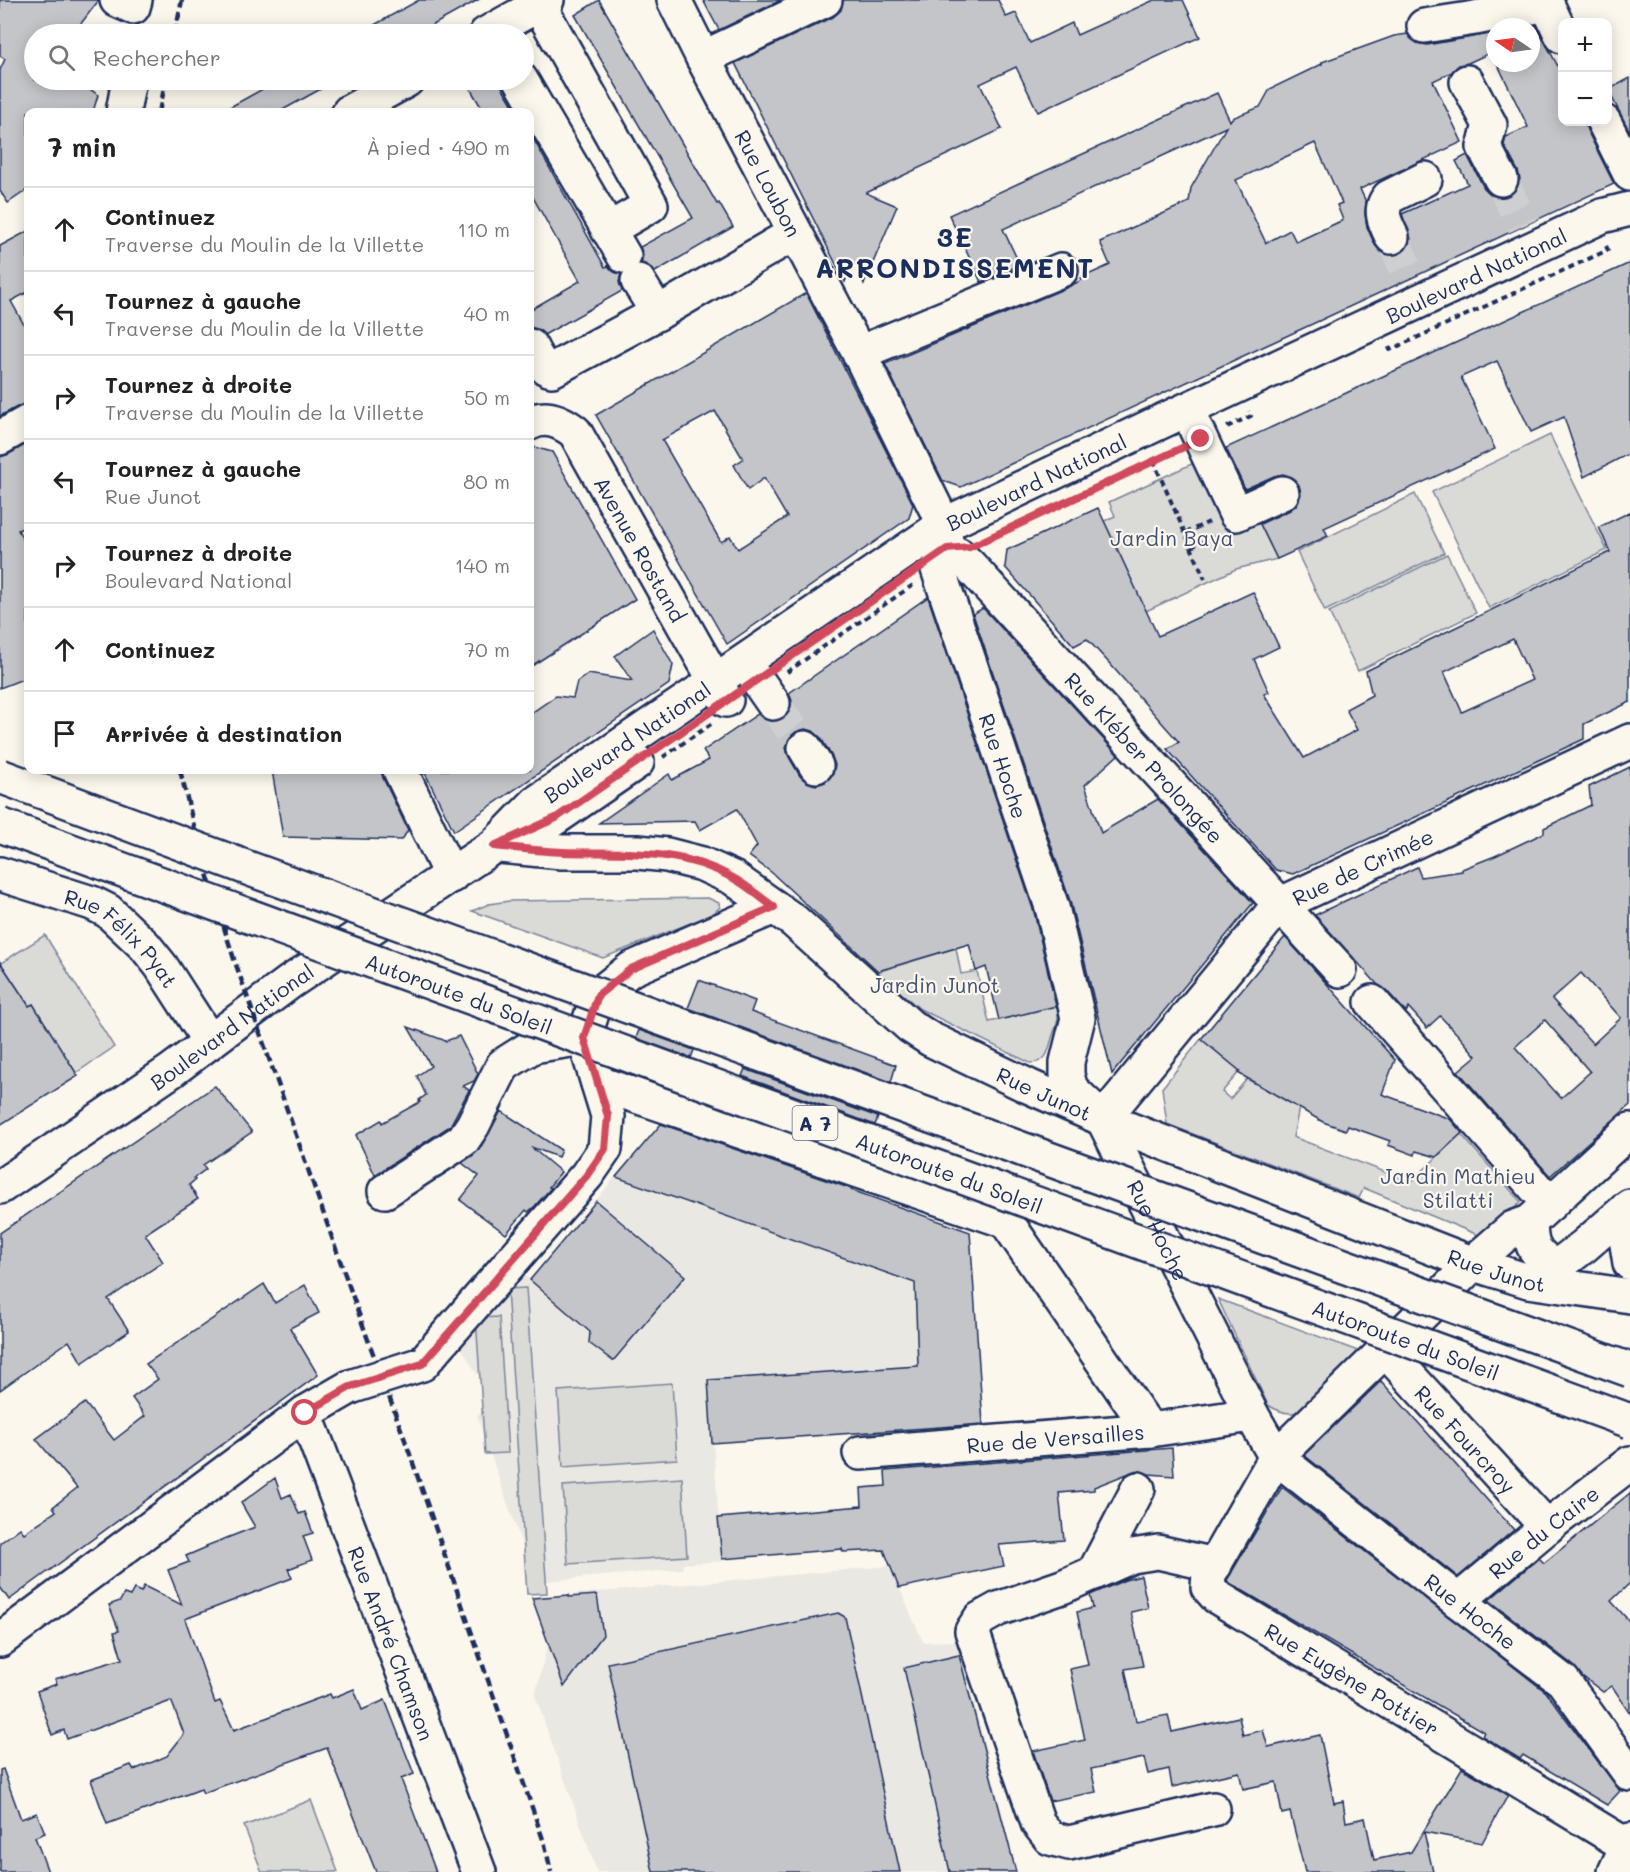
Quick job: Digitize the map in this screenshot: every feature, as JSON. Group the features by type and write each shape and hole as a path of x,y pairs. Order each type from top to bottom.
{"main road":[{"path":"117,0 133,7 137,21"},
{"name":"Rue Loubon","path":"674,0 859,353 946,537"},
{"path":"703,58 825,0"},
{"path":"506,24 543,2 651,205 623,256"},
{"path":"1424,26 1546,2 1558,26"},
{"path":"1467,82 1490,125 1484,147 1501,179"},
{"path":"124,108 127,90"},
{"path":"527,90 658,313"},
{"path":"360,108 394,95"},
{"path":"1606,126 1630,174"},
{"path":"1392,237 1384,220 1386,201 1389,197 1425,179"},
{"name":"Boulevard National","path":"0,1187 171,1071 290,982 494,846 536,803 721,691 946,537 1416,289 1529,237 1630,209"},
{"name":"Boulevard National","path":"721,691 765,692 946,537 971,534 1199,434 1246,406 1604,240 1630,220"},
{"path":"534,353 541,365 552,370 658,313 795,233"},
{"path":"859,353 1061,270"},
{"name":"Avenue Rostand","path":"545,422 575,432 721,691"},
{"path":"0,438 24,424"},
{"path":"1199,434 1236,514 1282,493"},
{"name":"Rue Kléber Prolongée","path":"946,537 959,555 1340,970"},
{"name":"Rue Hoche","path":"946,537 938,569 1052,906 1078,1018 1067,1062 1071,1089 1103,1119 1252,1415 1276,1456 1458,1601 1563,1681 1630,1774"},
{"name":"Rue de Crimée","path":"1103,1119 1279,906 1630,741"},
{"path":"402,774 451,876"},
{"name":"A 7","path":"0,776 1630,1370"},
{"name":"Autoroute du Soleil","path":"0,825 1630,1420"},
{"name":"Rue Junot","path":"494,846 562,852 638,852 667,855 702,864 733,878 794,921 910,1026 930,1039 1009,1077 1103,1119 1474,1264 1528,1281 1546,1275 1630,1296"},
{"name":"Rue Félix Pyat","path":"0,874 92,903 108,911 146,946 210,1042"},
{"path":"0,1640 305,1413 350,1387 422,1364 587,1175 605,1149 608,1116 584,1038 598,995 631,969 774,907"},
{"path":"1372,1002 1540,1213 1530,1240 1546,1275 1629,1207"},
{"path":"385,1191 463,1140 503,1065 533,1046 584,1038"},
{"path":"598,1083 1006,1221 1150,1430"},
{"name":"Rue Eugène Pottier","path":"1624,1852 1217,1597 1208,1587 1209,1574 1276,1456 1512,1228 1540,1213 1630,1130"},
{"path":"1629,1207 1624,1232 1630,1263"},
{"name":"Rue Fourcroy","path":"1385,1350 1547,1527"},
{"name":"Rue André Chamson","path":"305,1413 479,1872"},
{"name":"Rue de Versailles","path":"860,1453 1150,1430 1252,1415"},
{"name":"Rue du Caire","path":"1458,1601 1547,1527 1630,1463"},
{"path":"1094,1573 1138,1489"},
{"path":"1213,1809 1069,1843 1050,1838 1038,1823 972,1631 980,1619 998,1609 1062,1587 1132,1556 1158,1552 1215,1565"}],"path":[{"path":"1386,341 1390,350 1608,250 1604,240"},
{"path":"1046,512 1151,456 1199,434 1251,416 1246,406"},
{"path":"1151,456 1205,579"},
{"path":"1185,533 1217,519"},
{"path":"1191,547 1224,533"}],"shaded area":[{"path":"660,1123 970,1232 983,1424 713,1443 722,1561 683,1564 682,1569 535,1582 477,1415 495,1404 455,1337 514,1267 530,1280"},
{"path":"890,1566 923,1642 958,1641 1017,1872 597,1872 535,1695 549,1646 532,1598"}],"green space":[{"path":"1550,435 1607,550 1489,608 1432,492"},
{"name":"Jardin Baya","path":"1198,461 1232,534 1259,522 1277,559 1236,569 1146,611 1104,521 1115,516 1109,502"},
{"path":"1415,494 1444,553 1325,611 1297,552"},
{"path":"1447,554 1476,613 1358,671 1329,612"},
{"path":"708,898 719,903 720,907 713,914 603,958 472,911 489,904 509,901"},
{"path":"45,935 114,1047 76,1073 33,1004 29,1006 1,963"},
{"name":"Jardin Junot","path":"956,948 961,974 977,971 989,1022 1058,1006 1057,1022 1048,1052 1043,1059 1030,1063 920,1009 877,972"},
{"name":"Jardin Mathieu Stilatti","path":"1201,1039 1240,1071 1222,1092 1230,1099 1247,1079 1299,1108 1293,1137 1411,1182 1461,1134 1521,1202 1483,1237 1364,1188 1359,1198 1167,1124 1162,1088"},
{"path":"526,1288 547,1593 527,1594 507,1289"},
{"path":"1218,1299 1358,1351 1359,1361 1308,1406 1291,1413 1276,1410 1268,1405"},
{"path":"499,1317 508,1453 485,1454 476,1318"},
{"path":"672,1383 677,1459 563,1467 558,1391"},
{"path":"682,1478 687,1556 568,1564 563,1486"},
{"path":"311,1800 338,1872 262,1872 244,1826"}],"building":[{"path":"0,0 99,0 81,24 24,24 24,90 91,90 98,95 94,108 24,108 24,192 8,203 0,191 0,70 5,59 0,56"},
{"path":"419,0 478,0 435,24 376,24"},
{"path":"599,0 717,204 719,203 733,227 655,272 641,263 643,255 640,247 693,218 575,15"},
{"path":"703,0 781,0 719,30"},
{"path":"843,0 998,0 1006,17 1016,13 1030,43 1072,23 1077,35 1154,0 1183,0 1200,37 1038,112 1016,67 980,84 1002,129 866,193 897,206 864,284 857,264 852,264 845,282 735,63 833,17 841,10"},
{"path":"1540,33 1558,67 1558,126 1586,126 1614,184 961,487 943,481 885,364 1068,287 1082,280 1081,278 1110,265 1100,242 1189,202 1191,188 1226,127 1003,229 1020,265 981,282 949,215 1217,93 1230,121 1232,118 1260,107 1270,89 1322,62 1394,36 1408,34 1417,43 1427,45 1486,35 1486,55 1459,65 1452,72 1433,81 1462,142 1360,189 1366,202 1367,227 1375,245 1382,253 1391,256 1400,254 1407,248 1411,239 1402,214 1468,184 1456,161 1467,155 1484,188 1492,195 1501,198 1509,196 1517,188 1520,179 1504,145 1506,137 1528,127 1501,72 1540,72","holes":["1315,143 1342,203 1337,205 1343,220 1296,242 1290,230 1266,243 1236,180"]},
{"path":"1630,78 1630,132 1612,98 1612,88"},
{"path":"261,90 319,90 286,108 228,108"},
{"path":"471,90 504,90 515,108 482,108"},
{"path":"534,140 605,267 608,266 614,272 621,274 619,282 622,291 544,335 534,328 534,308 580,281 534,199"},
{"path":"24,233 24,294 11,301 24,325 24,404 0,416 0,246"},
{"path":"1630,263 1630,453 1584,477 1564,417 1531,432 1497,361 1461,377 1495,449 1324,528 1328,536 1277,559 1260,524 1290,510 1297,504 1301,494 1299,485 1292,477 1283,474 1245,489 1226,448"},
{"path":"806,293 913,504 909,518 727,644 596,415","holes":["715,411 743,459 734,465 748,490 764,478 787,517 738,549 730,536 721,542 662,440"]},
{"path":"24,445 24,528 18,530 24,541 24,679 0,688 0,457"},
{"path":"534,447 552,452 635,599 534,664"},
{"path":"1098,508 1158,636 1253,592 1279,647 1254,659 1269,692 1264,694 1304,758 1357,730 1346,709 1372,695 1366,671 1610,552 1599,527 1630,512 1630,702 1584,724 1584,739 1293,874 1276,870 1167,749 1179,742 1110,664 1087,639 1074,646 1005,567 1007,550","holes":["1513,639 1532,680 1462,712 1444,672"]},
{"path":"928,597 1034,912 1056,1006 999,1020 986,967 976,971 969,944 878,971 771,872 749,856 757,846 737,809 700,830 695,821 599,823 669,774 672,780 709,760 703,751 758,714 766,720 775,722 783,719 790,710 792,701 789,693","holes":["805,729 813,731 821,738 835,765 833,774 825,782 816,785 800,776 786,748 789,739 796,732"]},
{"path":"983,608 1118,755 1085,785 1101,833 1158,799 1253,903 1112,1074 1070,901 973,614"},
{"path":"653,629 673,665 669,684 454,831 426,774 534,774 534,711 556,696 573,698 577,682 588,674 632,681 615,656"},
{"path":"1630,767 1630,1105 1550,1176 1458,1071 1476,1056 1459,1036 1440,1016 1427,1028 1409,1008 1406,1012 1386,990 1377,984 1315,915 1417,867 1421,877 1462,871 1462,869 1495,856 1544,833 1544,828 1591,805 1589,787","holes":["1581,973 1621,1018 1593,1044 1552,999","1545,1020 1590,1072 1561,1098 1515,1047"]},
{"path":"273,774 382,774 408,830 402,840 283,837"},
{"path":"1285,937 1395,1060 1382,1094 1450,1119 1462,1133 1436,1157 1416,1151 1415,1155 1388,1145 1390,1141 1368,1133 1348,1126 1346,1130 1323,1122 1238,1073 1240,1071 1201,1039"},
{"path":"0,962 29,1006 33,1004 78,1076 0,1125"},
{"path":"699,980 755,1001 751,1012 896,1065 891,1082 688,1008"},
{"path":"408,1027 446,1041 459,1036 478,1074 474,1081 463,1086 469,1090 450,1126 375,1175 356,1135 381,1120 382,1123 420,1102 419,1100 426,1095 417,1076 431,1066"},
{"path":"639,1030 694,1050 691,1058 636,1038"},
{"path":"745,1069 878,1117 875,1125 742,1076"},
{"path":"215,1086 252,1132 203,1165 206,1169 189,1185 198,1199 145,1234 163,1262 108,1299 129,1331 82,1363 69,1341 0,1390 0,1233"},
{"path":"501,1111 561,1150 558,1157 531,1147 561,1172 549,1187 551,1188 535,1206 528,1212 526,1210 506,1234 460,1200 479,1176 462,1163 479,1150"},
{"path":"661,1124 970,1232 983,1424 712,1443 708,1380 918,1366 915,1283 616,1177"},
{"path":"596,1201 685,1276 613,1361 589,1343 590,1332 530,1280"},
{"path":"264,1284 275,1303 305,1285 319,1313 290,1328 318,1375 9,1600 0,1587 0,1543 20,1528 24,1533 56,1511 53,1507 77,1488 36,1439 85,1403 114,1440 145,1416 132,1398 158,1379 146,1364"},
{"path":"1381,1381 1514,1530 1458,1577 1304,1455"},
{"path":"1172,1448 1174,1476 1149,1474 1137,1470 1094,1487 1094,1490 1059,1493 1064,1540 999,1545 1004,1566 899,1588 884,1550 843,1552 842,1549 722,1559 718,1518 862,1506 861,1488 886,1486 885,1471"},
{"path":"275,1478 282,1498 291,1494 299,1514 305,1512 313,1533 303,1536 312,1560 288,1569 292,1578 185,1619 215,1703 220,1701 234,1730 330,1694 332,1698 354,1689 362,1710 385,1700 414,1774 401,1779 436,1872 376,1872 327,1748 203,1793 201,1789 107,1824 91,1780 131,1765 134,1770 167,1756 184,1734 171,1701 67,1739 64,1730 52,1735 37,1691 57,1684 55,1679 122,1659 114,1632 119,1631 109,1605 120,1601 124,1594 130,1596 134,1589 141,1592 144,1586 182,1605 168,1570 189,1562 186,1556 206,1546 255,1527 241,1503"},
{"path":"1282,1487 1546,1692 1620,1791 1607,1805 1523,1755 1520,1759 1482,1736 1484,1732 1228,1582 1227,1580"},
{"path":"1630,1493 1630,1583 1611,1601 1630,1622 1630,1713 1612,1686 1603,1692 1582,1676 1574,1666 1489,1600 1539,1558 1544,1563"},
{"path":"1141,1576 1148,1608 1131,1612 1143,1666 1125,1669 1136,1721 1168,1715 1172,1732 1239,1717 1243,1735 1263,1730 1268,1747 1320,1735 1334,1803 1343,1801 1346,1822 1365,1818 1374,1860 1411,1852 1462,1768 1508,1795 1482,1843 1424,1832 1433,1872 1305,1872 1290,1812 1282,1814 1276,1782 1243,1789 1239,1772 1172,1787 1169,1769 1148,1774 1144,1758 1091,1769 1096,1792 1050,1801 1033,1751 1085,1740 1070,1669 1088,1665 1077,1612 1093,1608 1090,1595 1125,1580"},
{"path":"569,1595 569,1597 597,1595 603,1635 564,1687 532,1598"},
{"path":"838,1613 845,1617 900,1872 653,1872 608,1663"},
{"path":"959,1655 1016,1872 950,1872 904,1668"},
{"path":"3,1769 21,1819 37,1813 45,1833 35,1837 48,1872 0,1872 0,1770"}],"tunnel":[{"path":"1501,179 1523,226"},
{"path":"1392,237 1410,278"},
{"path":"773,703 805,748"}],"railway":[{"path":"177,24 182,0"},
{"path":"160,108 164,90"},
{"path":"181,774 201,855 234,959 405,1440 545,1845 551,1872"}],"district":[{"name":"3E ARRONDISSEMENT","path":"955,252"}],"route":[{"path":"305,1413 350,1387 422,1364 587,1175 605,1149 608,1116 584,1038 598,995 631,969 774,907 733,878 702,864 667,855 638,852 562,852 494,846 556,818 947,549 970,547 1201,439"}]}
